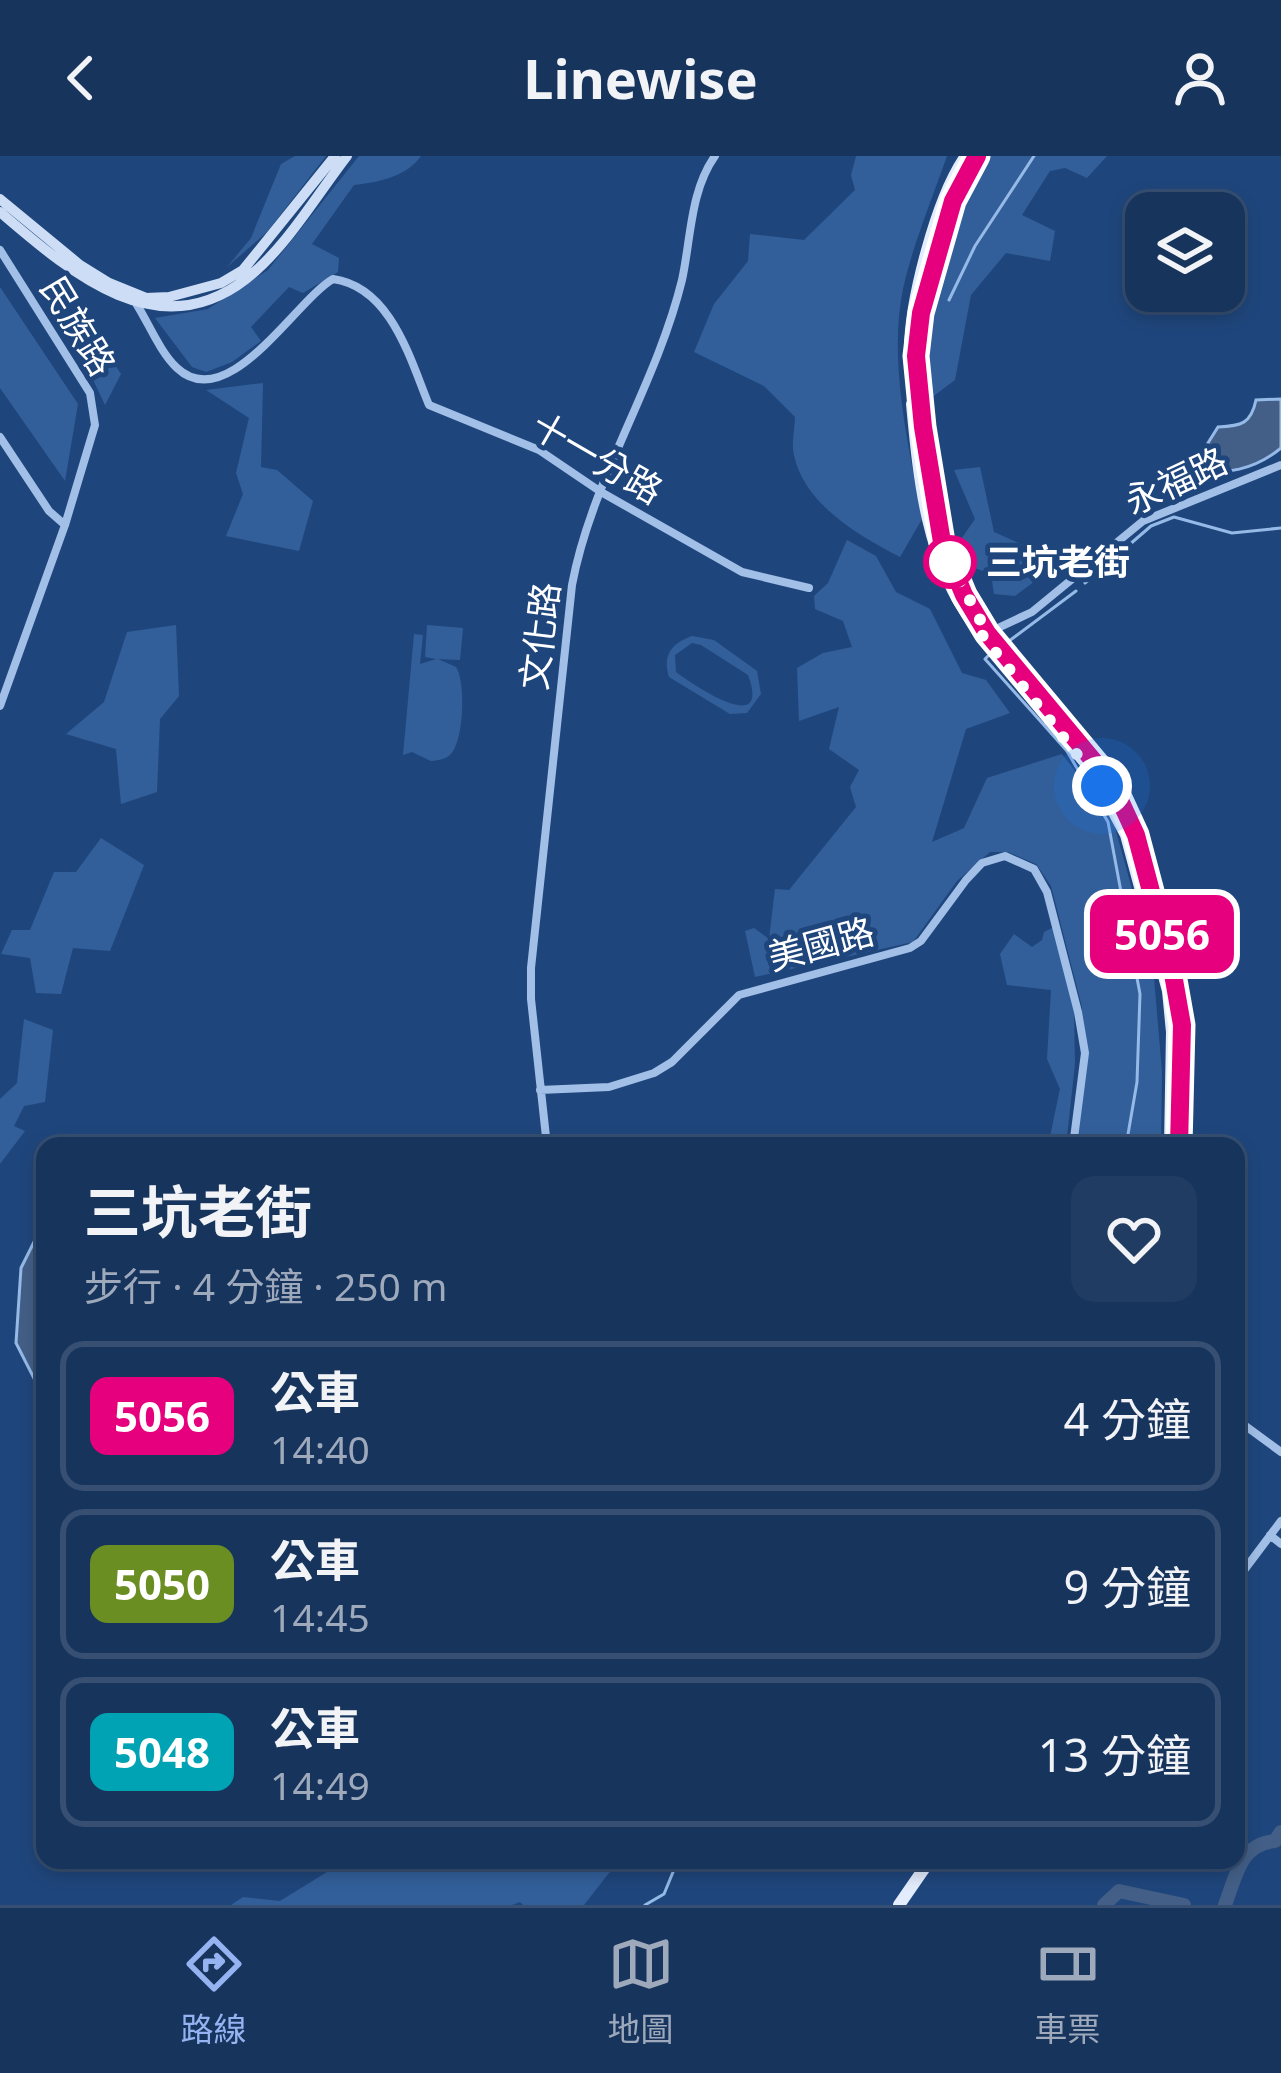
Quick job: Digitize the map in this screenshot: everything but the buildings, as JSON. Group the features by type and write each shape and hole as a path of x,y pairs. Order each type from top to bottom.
{"main road":[{"path":"0,199 80,265 141,301 221,283 243,270 335,156"},
{"path":"0,212 76,272 141,301 199,302 248,278 347,156"},
{"path":"966,156 950,178 914,304 909,339 926,510 935,549 964,611 1112,783 1136,835 1182,1025 1179,1137"},
{"path":"977,156 953,201 921,313 916,356 942,542 985,634 1089,765 1126,835 1168,991 1172,1032 1169,1137"},
{"path":"898,1905 924,1869"}],"street":[{"name":"文化路","path":"546,1137 531,968 572,585 580,540 646,389 670,321 700,185 715,156"},
{"name":"民族路","path":"0,250 90,393 95,425 65,525 2,689 0,706"},
{"name":"十一分路","path":"141,301 174,366 194,379 215,378 237,368 283,330 318,288 333,280 359,286 400,335 429,405 539,450 601,492 742,572 809,588"},
{"path":"0,437 49,511 65,525"},
{"name":"永福路","path":"985,634 1032,612 1143,521 1281,465"},
{"name":"美國路","path":"540,1090 609,1087 653,1072 672,1062 739,995 910,948 921,941 982,863 1005,856 1034,869 1047,892 1078,1012 1085,1053 1074,1137"},
{"path":"1245,1426 1281,1452"},
{"path":"1245,1569 1281,1521"},
{"path":"1270,1535 1281,1544"}],"shaded area":[{"path":"295,156 326,156 267,232 227,267 251,238 281,164"},
{"path":"359,156 421,156 400,174 354,185 312,244 339,258 338,272 303,293 289,287 251,327 261,341 232,362 206,372 192,367 155,318 208,309 268,270"},
{"path":"856,156 947,156 912,255 899,317 902,404 922,519 900,557 851,528 809,489 794,455 795,417 764,386 694,352 714,304 748,261 750,234 804,240 855,190 851,175"},
{"path":"986,156 1107,156 1087,178 1065,168 1050,171 1022,215 1055,231 1050,261 1006,253 971,295 955,380 931,398 924,342 930,298 954,218"},
{"path":"0,287 78,404 65,481 0,388"},
{"path":"61,312 89,326 121,374 105,405"},
{"path":"263,383 261,467 277,470 313,501 299,551 226,536 243,494 236,473 249,418 206,390"},
{"path":"1281,399 1281,448 1239,469 1193,467 1218,427 1244,422 1256,400"},
{"path":"980,467 994,532 1039,552 1035,581 1015,596 994,594 991,574 969,566 957,545 975,519 954,470"},
{"path":"847,540 876,556 896,592 930,609 962,673 986,680 1010,713 966,729 932,842 964,828 987,778 1062,754 1113,820 1153,966 1162,1072 1161,1137 1076,1137 1082,1106 1082,1007 1051,886 1036,864 1008,852 990,852 957,881 913,942 755,977 745,931 754,928 769,939 775,889 789,890 856,807 850,787 859,770 829,749 839,707 799,721 797,668 823,653 852,647 843,621 815,609 814,596 828,583"},
{"path":"176,625 179,696 160,719 157,792 121,804 116,749 66,734 104,702 127,632"},
{"path":"427,625 463,628 460,660 438,659 456,667 459,675 458,738 450,755 431,761 412,752 403,755 414,634 423,635 420,664 436,659 425,657"},
{"path":"685,639 714,640 757,671 761,694 747,713 730,714 669,677 668,656","holes":["692,643 748,675 749,703 727,702 676,672 675,655"]},
{"path":"101,838 144,865 110,951 73,948 61,994 36,993 30,958 1,954 12,930 30,930 54,872 76,872"},
{"path":"1054,927 1074,1009 1075,1064 1067,1137 1050,1137 1060,1089 1047,1059 1051,990 1007,985 1000,954 1014,934 1032,947"},
{"path":"24,1019 53,1030 45,1102 24,1106 14,1126 25,1131 0,1164 0,1099 17,1083"},
{"path":"36,1238 36,1382 16,1343 21,1268"},
{"path":"615,1869 584,1905 231,1905 243,1897 280,1901 327,1872"}],"waterway":[{"path":"949,300 975,246 1034,156"},
{"path":"1085,583 1151,526 1174,517 1232,533 1281,528"},
{"path":"1005,644 1076,591"},
{"path":"988,656 985,659 1067,751 1108,822 1140,994 1137,1082 1128,1137"},
{"path":"1245,1858 1254,1848 1275,1841 1281,1832"},
{"path":"645,1905 664,1894 674,1869"},
{"path":"1225,1905 1238,1869"},
{"path":"1104,1905 1119,1891 1184,1905"}],"bus line":[{"name":"5056","path":"977,156 953,201 921,313 916,356 942,542 964,595 987,633 1112,783 1136,835 1182,1025 1179,1137"}],"place":[{"name":"三坑老街","path":"950,562"}],"route":[{"path":"950,562 987,633 982,635 1102,786"}]}
